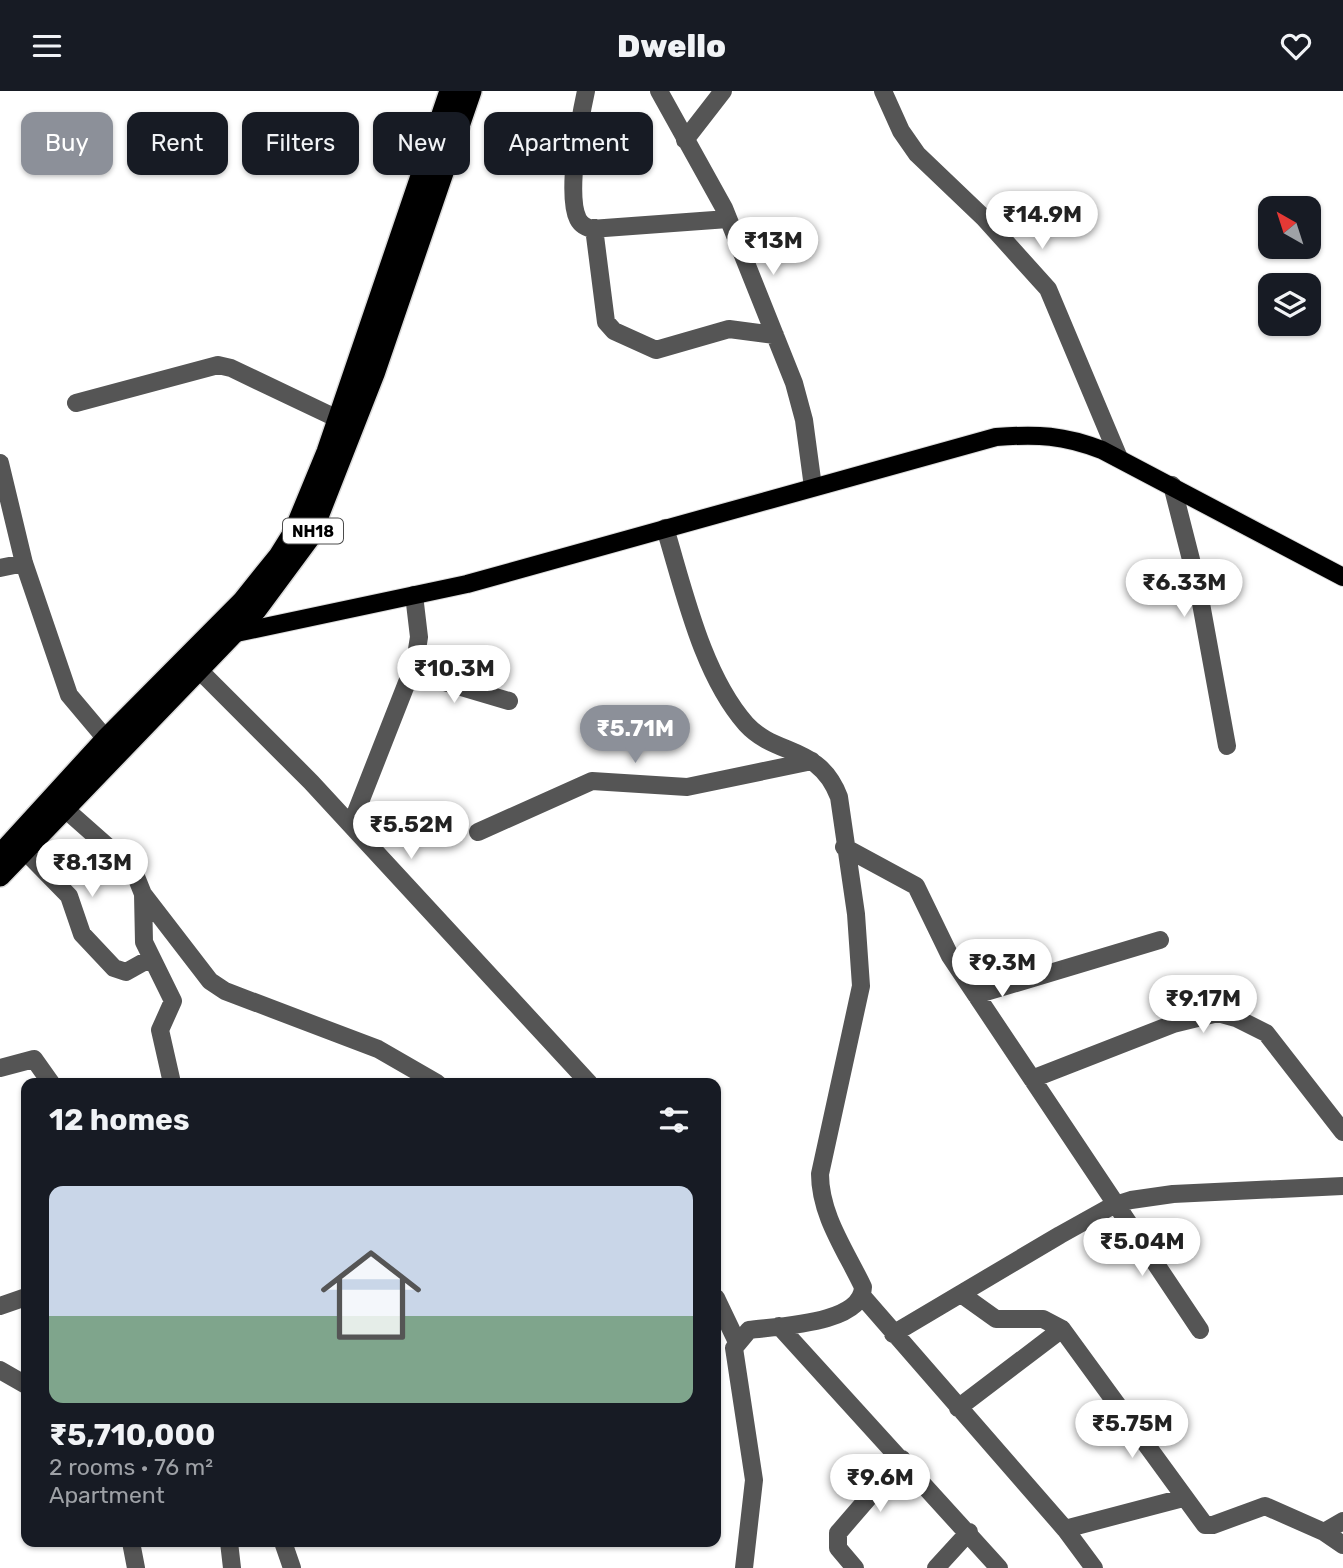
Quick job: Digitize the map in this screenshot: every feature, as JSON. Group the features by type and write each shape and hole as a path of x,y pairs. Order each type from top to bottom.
{"highway":[{"name":"NH18","path":"0,855 106,739 209,637 260,581 294,532 309,502 450,91"},
{"name":"NH18","path":"0,876 233,634 293,562 323,509 374,374 471,91"}],"main road":[{"path":"209,637 414,596 996,437 1036,434 1069,437 1119,458 1343,577"}],"street":[{"path":"586,91 577,136 575,199 579,221 586,227 594,228 729,219"},
{"path":"659,91 729,219 775,335 804,420 813,487"},
{"path":"685,141 723,91"},
{"path":"883,91 901,131 917,154 993,228 1048,289 1119,458"},
{"path":"594,228 606,322 614,331 656,350 729,329 775,335"},
{"path":"76,403 218,365 231,368 338,419"},
{"path":"0,463 24,563 69,695 106,739"},
{"path":"1172,485 1198,587 1227,746"},
{"path":"665,528 687,600 715,674 727,697 746,724 758,735 812,761 827,773 836,790 856,914 861,986 820,1174 824,1208 863,1287 863,1297 1065,1529 1094,1568"},
{"path":"0,568 24,563"},
{"path":"351,825 411,672 419,637 414,596"},
{"path":"198,669 351,825 584,1078"},
{"path":"411,672 509,701"},
{"path":"478,832 592,781 687,787 812,761"},
{"path":"64,808 133,869 143,894 210,981 225,991 378,1049 428,1078"},
{"path":"844,847 916,886 946,948 1199,1330"},
{"path":"24,850 69,896 82,934 114,968 126,972 151,958"},
{"path":"143,894 144,942 173,1001 160,1030 171,1078"},
{"path":"976,995 1160,940"},
{"path":"1032,1079 1173,1024 1217,1013 1236,1018 1266,1033 1343,1132"},
{"path":"0,1068 34,1059 47,1078"},
{"path":"893,1334 1116,1205 1173,1195 1343,1186"},
{"path":"961,1294 996,1319 1043,1319 1062,1329 1205,1525 1213,1525 1265,1506 1324,1532 1343,1545"},
{"path":"744,1568 754,1480 734,1359 737,1342 749,1330 835,1316 852,1310 863,1297"},
{"path":"0,1306 21,1299"},
{"path":"721,1308 737,1342"},
{"path":"779,1326 999,1568"},
{"path":"958,1408 1062,1329"},
{"path":"3,1375 21,1383"},
{"path":"855,1568 838,1548 838,1533 902,1459"},
{"path":"1065,1529 1183,1498"},
{"path":"1324,1532 1343,1521"},
{"path":"936,1568 969,1532"},
{"path":"132,1547 136,1568"},
{"path":"230,1547 232,1568"},
{"path":"285,1547 292,1568"}]}
